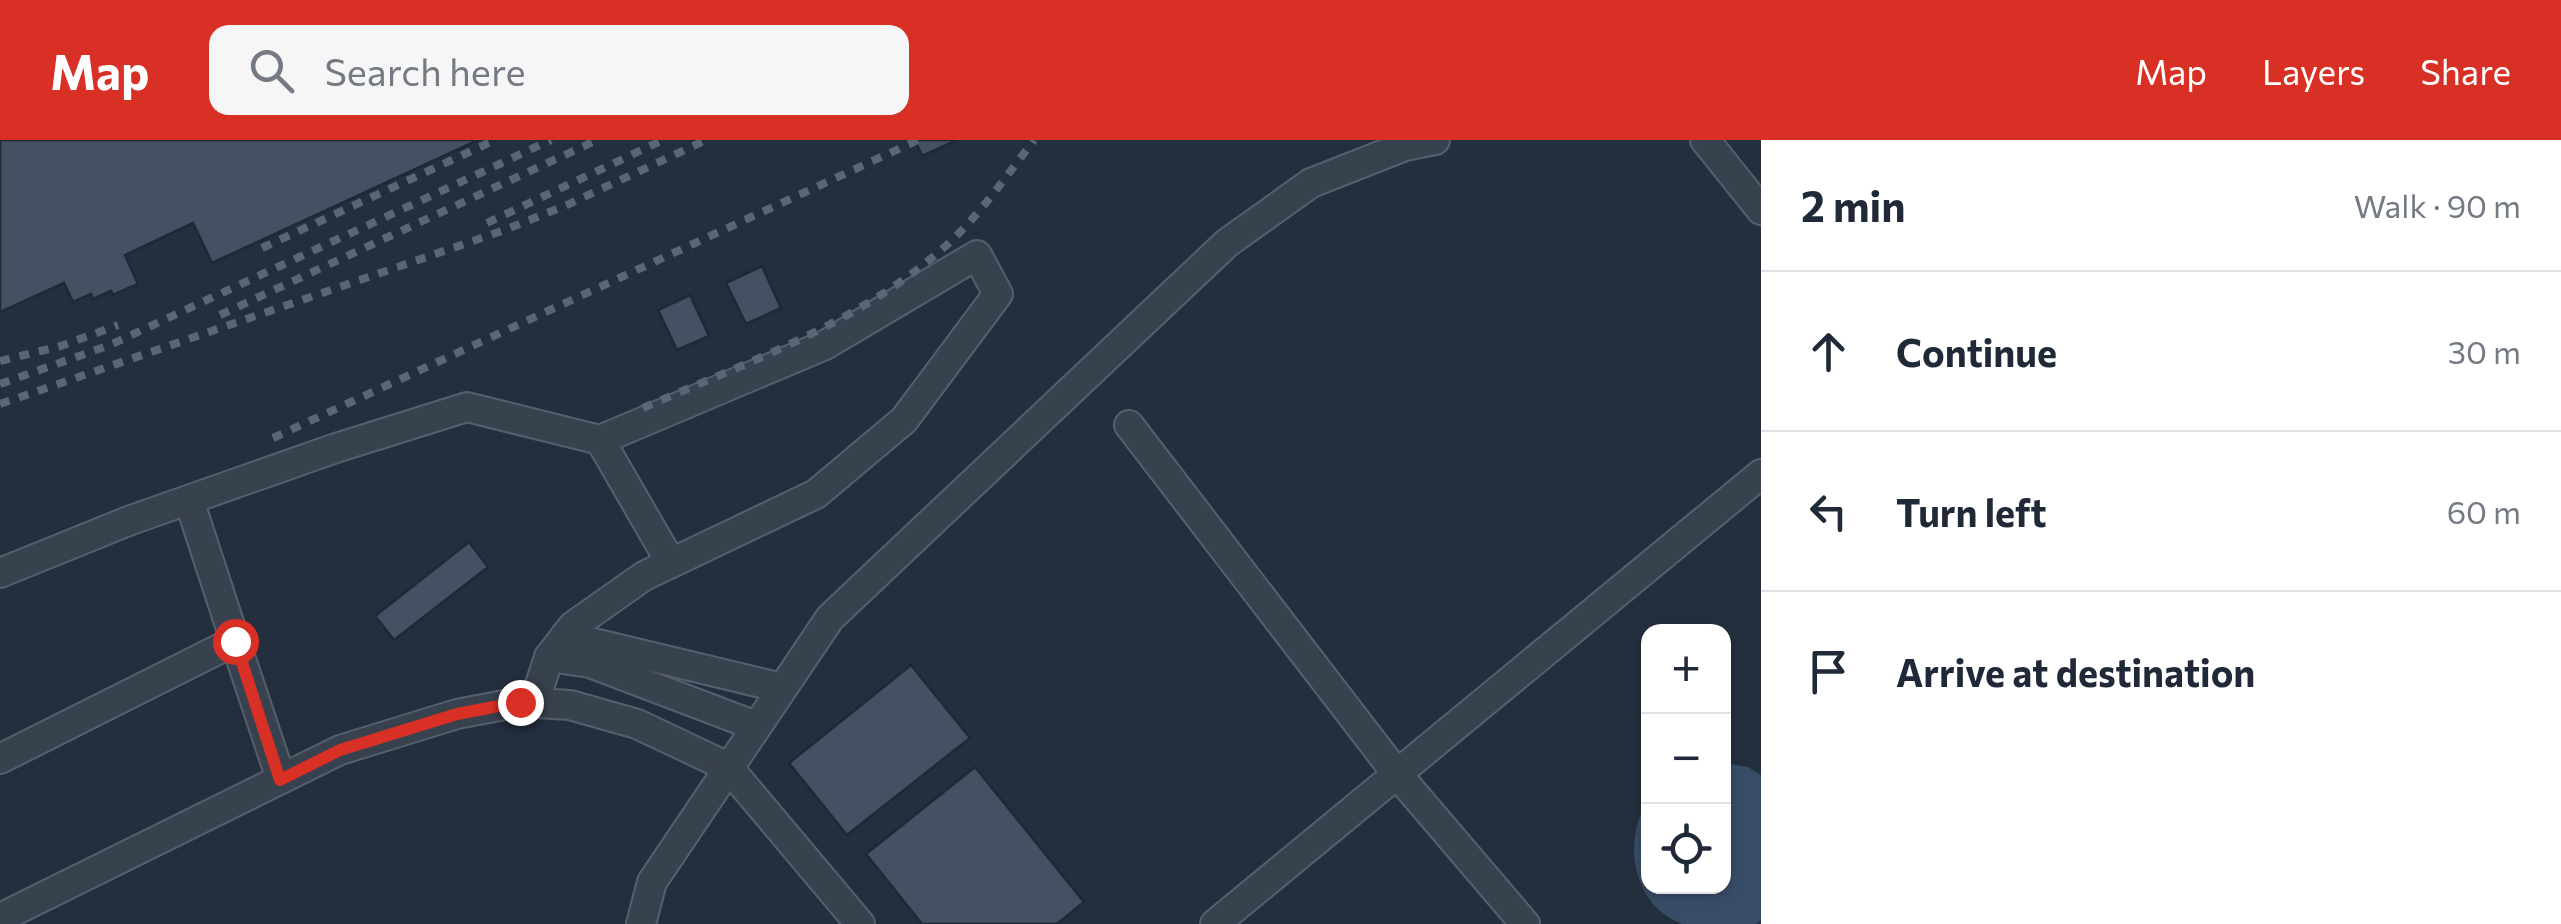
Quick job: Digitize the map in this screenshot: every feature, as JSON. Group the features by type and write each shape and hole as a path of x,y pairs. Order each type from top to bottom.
{"lane":[{"path":"642,924 652,882 830,618 1226,242 1311,182 1404,146 1435,140"},
{"path":"1706,140 1761,210"},
{"path":"0,573 189,500 336,448 466,408 600,440 825,345 977,255 998,294 904,420 816,494 644,576 573,626 557,646 534,703"},
{"path":"1129,425 1397,774 1525,924"},
{"path":"600,440 671,563"},
{"path":"1215,924 1761,474"},
{"path":"189,500 280,780"},
{"path":"0,759 235,641"},
{"path":"557,646 782,688"},
{"path":"557,646 590,664 756,726"},
{"path":"0,918 340,750 440,719 520,702 570,705 636,724 728,767 860,924"}],"water":[{"path":"1731,764 1748,767 1761,775 1761,921 1682,924 1647,894 1731,894"},
{"path":"1641,814 1641,884 1634,852"}],"building":[{"path":"0,140 478,140 212,263 193,223 125,255 138,284 113,295 111,291 93,299 91,294 73,302 64,283 0,312"},
{"path":"915,140 957,140 922,156"},
{"path":"762,266 781,308 746,324 726,283"},
{"path":"690,295 709,336 677,350 658,310"},
{"path":"469,542 488,567 394,640 375,616"},
{"path":"911,665 970,738 847,835 789,763"},
{"path":"975,767 1084,902 1057,924 922,924 866,854"}],"railway":[{"path":"262,248 495,140"},
{"path":"0,384 110,345 551,140"},
{"path":"220,315 597,140"},
{"path":"487,223 663,140"},
{"path":"0,404 502,231 706,140"},
{"path":"273,438 918,140"},
{"path":"643,408 798,340 907,277 966,226 1034,140"},
{"path":"0,361 61,346 118,325"}],"route":[{"path":"235,641 280,780 340,750 457,714 520,702"}]}
